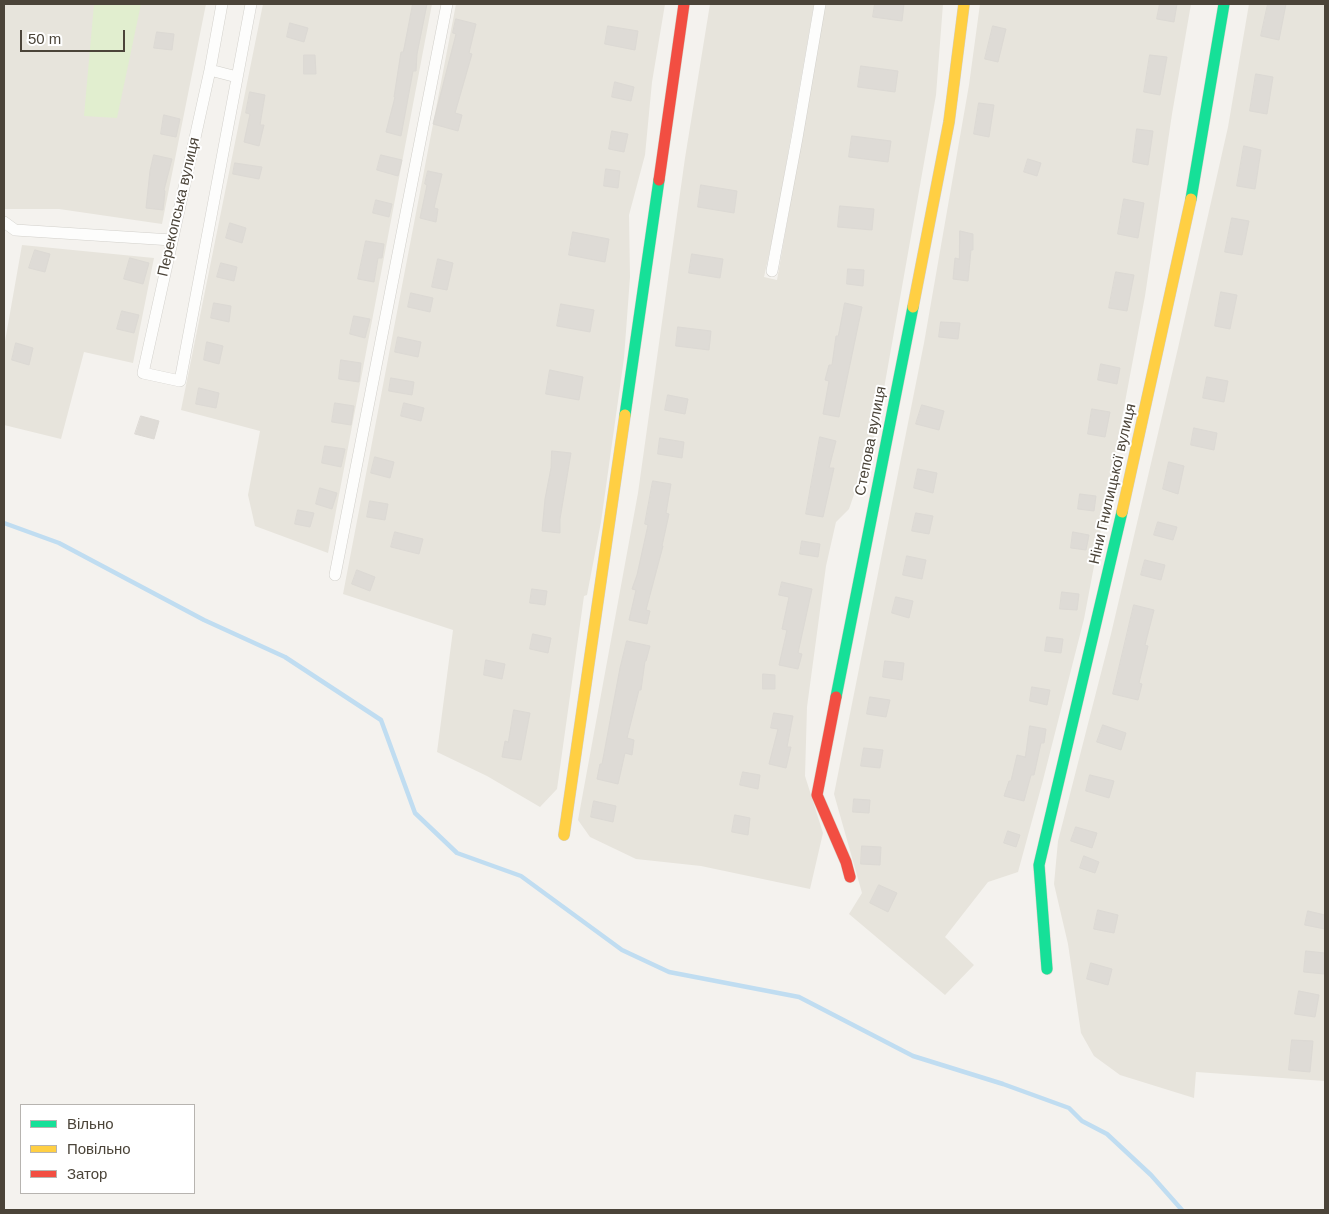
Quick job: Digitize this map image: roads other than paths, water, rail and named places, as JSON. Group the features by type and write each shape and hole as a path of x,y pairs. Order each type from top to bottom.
{"street":[{"name":"Перекопська вулиця","path":"222,4 210,70 143,373 180,381 237,77"},
{"path":"210,70 237,77 251,4"},
{"path":"335,575 447,4"},
{"path":"564,835 684,4"},
{"path":"772,271 820,4"},
{"name":"Степова вулиця","path":"850,877 846,862 817,794 949,122 964,4"},
{"name":"Ніни Гнилицької вулиця","path":"1047,969 1039,865 1109,570 1188,215 1224,4"},
{"path":"4,222 15,230 172,240"}],"waterway":[{"path":"4,523 59,543 204,620 285,657 381,720 415,813 457,853 521,876 622,950 669,972 799,997 913,1056 1003,1084 1069,1108 1082,1121 1107,1134 1151,1175 1182,1210"}]}
